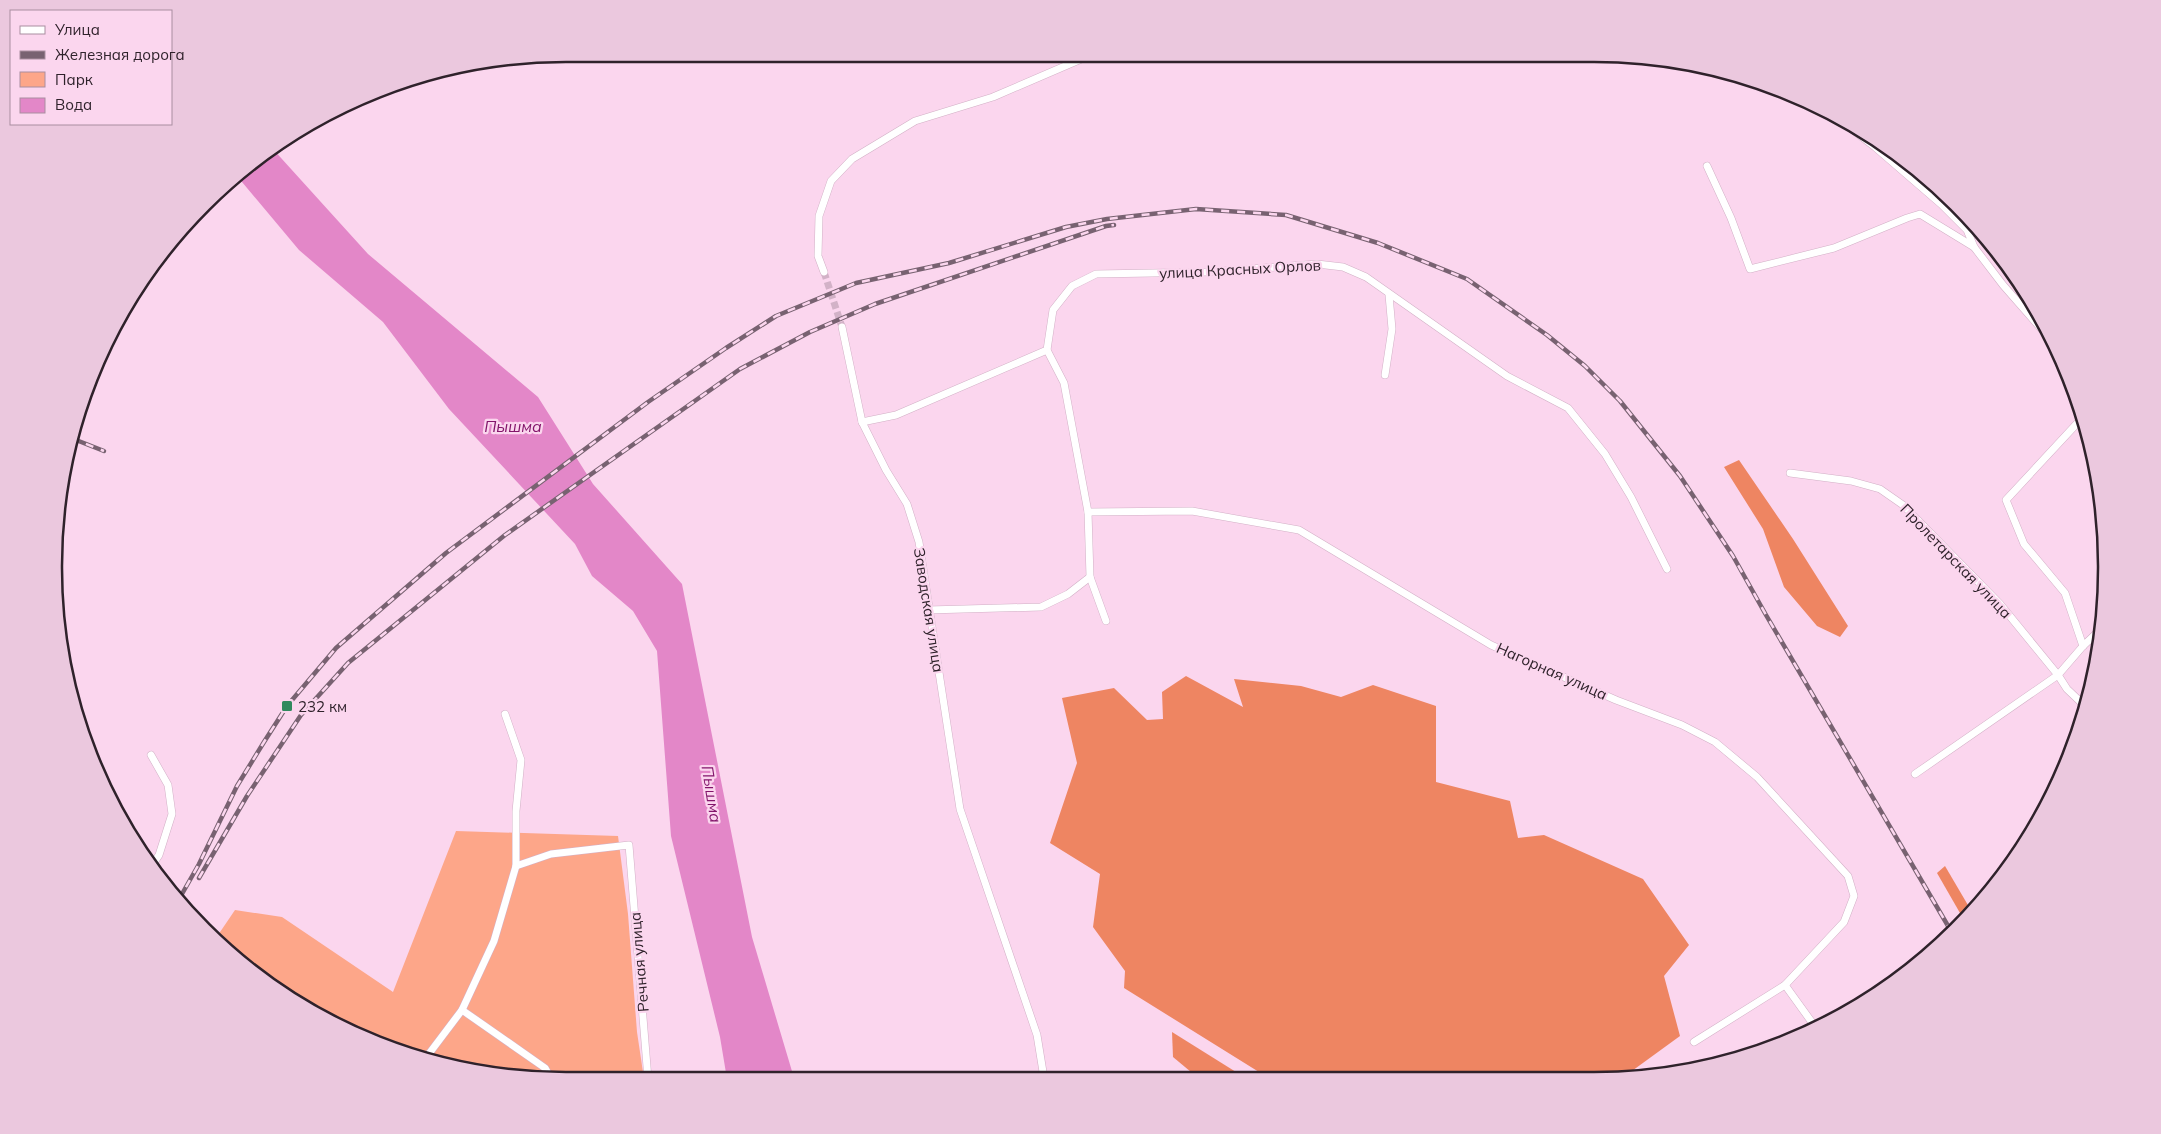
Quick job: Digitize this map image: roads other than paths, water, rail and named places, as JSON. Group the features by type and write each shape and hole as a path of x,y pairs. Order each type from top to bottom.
{"street":[{"path":"824,272 818,256 819,216 831,182 852,159 915,121 993,97 1074,62"},
{"path":"1886,156 1941,204 1967,230 1974,247 2003,285 2034,320"},
{"path":"1707,166 1731,218 1750,269 1834,248 1920,214 1974,247"},
{"name":"улица Красных Орлов","path":"1047,350 1053,310 1072,286 1096,274 1209,272 1317,264 1343,267 1366,277 1389,295 1507,376 1568,408 1606,454 1631,497 1667,569"},
{"path":"1385,375 1392,329 1389,295"},
{"name":"Заводская улица","path":"842,328 862,422 886,470 907,504 919,542 960,809 1037,1035 1043,1072"},
{"path":"862,422 896,415 1047,350 1064,383 1088,512 1090,577 1106,621"},
{"path":"2077,423 2006,500 2024,544 2065,593 2083,646"},
{"name":"Пролетарская улица","path":"1790,473 1852,481 1880,489 1903,505 2000,604 2058,675 2067,689 2080,701"},
{"name":"Нагорная улица","path":"1088,512 1192,511 1299,530 1491,645 1616,700 1682,725 1714,742 1757,777 1848,876 1854,896 1844,922 1785,985 1694,1042"},
{"path":"928,610 1041,607 1068,594 1090,577"},
{"path":"1915,774 2058,675 2093,637"},
{"path":"430,1052 462,1010 494,941 516,866 516,811 520,760 505,714"},
{"path":"151,755 168,785 172,814 156,859"},
{"name":"Речная улица","path":"516,866 551,854 630,845 647,1072"},
{"path":"1785,985 1811,1022"},
{"path":"462,1010 546,1068 547,1071"}],"water":[{"name":"Пышма","path":"278,154 368,254 538,397 593,484 682,584 752,937 792,1072 726,1072 720,1037 671,836 657,651 633,611 592,576 575,544 449,409 383,322 299,250 242,182"}],"tunnel":[{"path":"824,272 842,327"}],"railway":[{"path":"182,893 199,864 237,786 264,742 287,706 336,648 446,553 648,402 726,348 776,316 856,283 949,263 1066,227 1107,219 1196,209 1286,215 1378,243 1467,279 1547,335 1585,366 1620,401 1680,476 1733,556 1948,926"},
{"path":"199,878 247,796 301,715 348,663 505,535 740,369 810,332 875,304 1106,226 1114,225"},
{"path":"79,441 104,451"}],"place":[{"name":"232 км","path":"287,706"}]}
